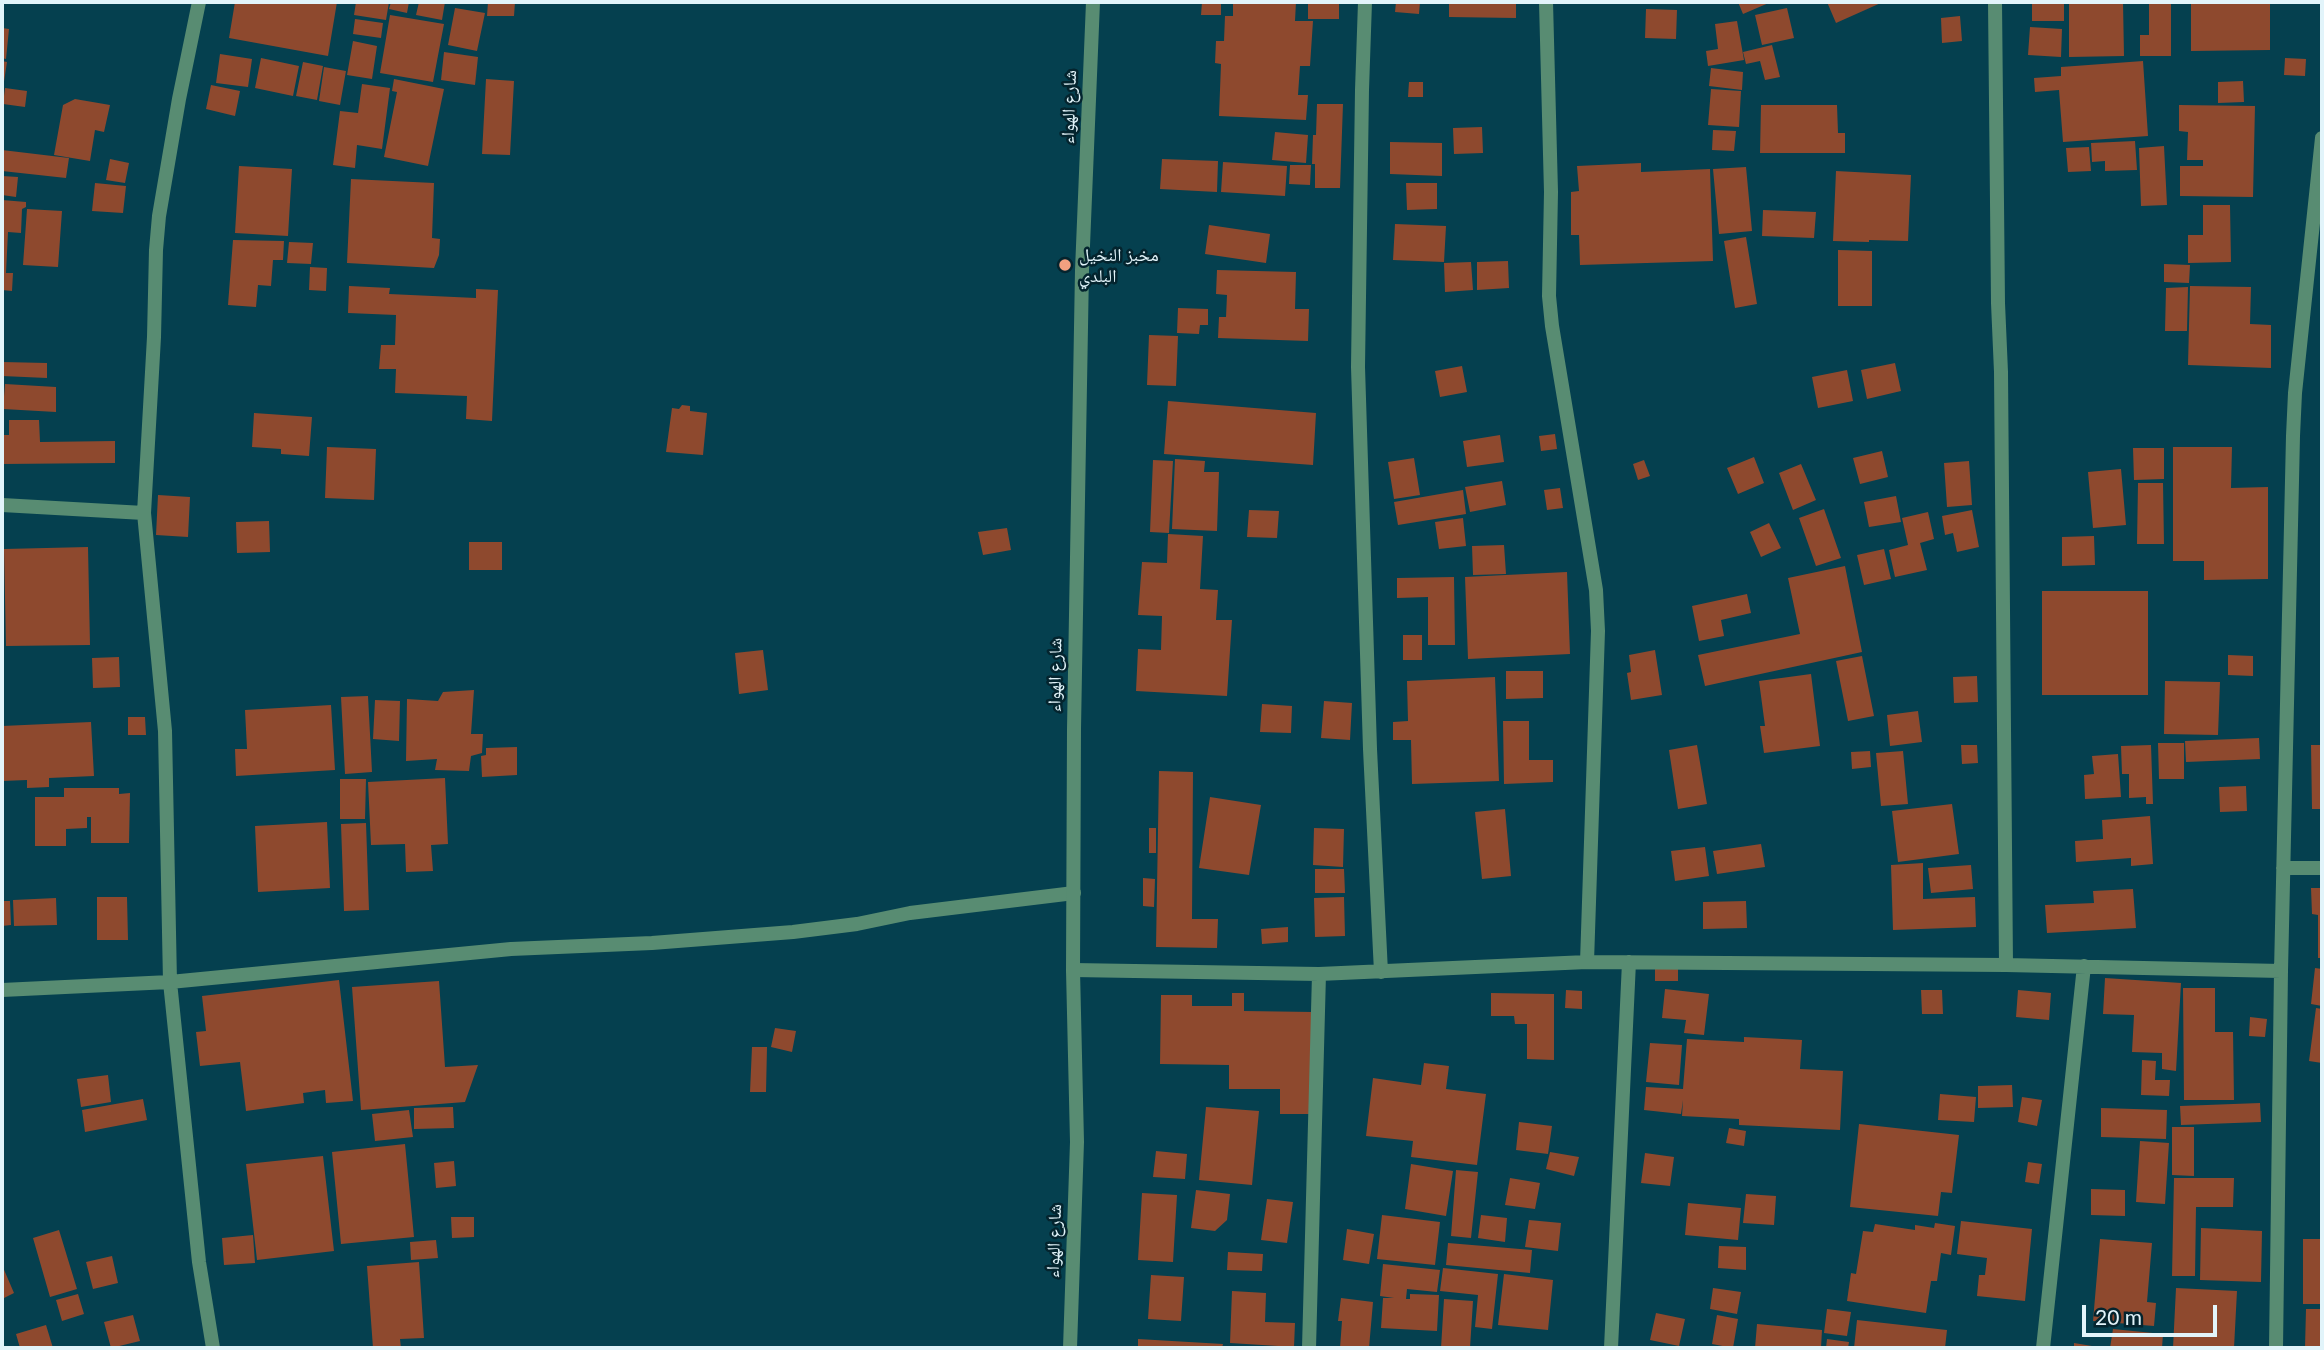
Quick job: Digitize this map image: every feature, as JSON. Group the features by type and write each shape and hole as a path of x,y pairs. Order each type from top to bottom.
{"street":[{"path":"200,2 179,99 159,216 144,513 166,730 170,982 199,1262 214,1348"},
{"name":"شارع الهواء","path":"1070,1348 1077,1142 1073,970 1073,729 1082,284 1093,2"},
{"path":"1365,2 1358,367 1370,749 1381,972"},
{"path":"1546,2 1551,192 1549,296 1596,590 1598,631 1587,962"},
{"path":"1995,2 2006,965"},
{"path":"2276,1348 2283,868 2295,404 2322,138"},
{"path":"2,505 144,513"},
{"path":"2283,868 2322,868"},
{"path":"2,990 170,982 510,949 652,943 793,932 857,924 909,913 1073,893"},
{"path":"1611,1348 1629,962"},
{"path":"1073,970 1319,975 1629,962 2084,966 2281,971"},
{"path":"2043,1348 2084,966"},
{"path":"1309,1348 1319,975"}],"building":[{"path":"235,2 337,2 328,56 229,38"},
{"path":"356,2 389,2 386,20 354,15"},
{"path":"391,2 409,2 407,13 389,9"},
{"path":"419,2 445,2 442,20 416,15"},
{"path":"488,2 515,2 514,16 487,16"},
{"path":"1202,2 1221,2 1221,15 1201,15"},
{"path":"1233,2 1296,2 1295,21 1313,21 1310,66 1300,66 1298,95 1308,95 1306,120 1219,116 1221,64 1215,63 1216,41 1224,41 1225,16 1233,16"},
{"path":"1308,2 1339,2 1339,19 1308,19"},
{"path":"1396,2 1420,2 1419,14 1395,12"},
{"path":"1449,2 1516,2 1516,18 1449,17"},
{"path":"1738,2 1771,2 1743,14"},
{"path":"1827,2 1883,2 1836,23"},
{"path":"2032,2 2064,2 2064,21 2032,21"},
{"path":"2069,2 2123,2 2124,56 2069,57"},
{"path":"2149,2 2171,2 2171,56 2140,56 2140,35 2149,35"},
{"path":"2191,2 2270,2 2270,50 2191,51"},
{"path":"455,8 485,13 477,51 448,45"},
{"path":"1787,8 1794,38 1762,45 1755,15"},
{"path":"1646,9 1677,10 1676,39 1645,38"},
{"path":"390,15 444,24 433,82 380,73"},
{"path":"1960,16 1962,41 1942,43 1941,18"},
{"path":"355,19 383,23 381,38 353,34"},
{"path":"1737,21 1744,60 1708,66 1706,51 1718,49 1715,24"},
{"path":"2030,27 2062,29 2061,57 2028,55"},
{"path":"2,28 9,29 6,59 2,58"},
{"path":"353,41 377,46 372,79 347,75"},
{"path":"1772,45 1780,77 1765,80 1760,61 1746,64 1743,52"},
{"path":"444,52 478,57 475,85 441,80"},
{"path":"220,54 252,59 248,87 216,83"},
{"path":"261,58 299,66 293,96 255,88"},
{"path":"2285,58 2306,59 2305,76 2284,75"},
{"path":"2,61 7,62 3,88 2,88"},
{"path":"2143,61 2148,136 2063,142 2059,90 2035,92 2034,78 2061,76 2061,67"},
{"path":"303,62 323,66 317,100 296,96"},
{"path":"324,67 346,71 340,105 319,101"},
{"path":"1711,68 1743,72 1742,90 1709,86"},
{"path":"394,79 444,89 428,166 384,157 397,92 392,91"},
{"path":"486,79 514,81 510,155 482,154"},
{"path":"2243,81 2244,102 2218,103 2218,82"},
{"path":"1409,82 1423,82 1423,97 1408,97"},
{"path":"362,84 390,88 382,149 357,145 355,168 333,165 340,111 358,113"},
{"path":"211,85 240,91 235,116 206,109"},
{"path":"5,88 27,91 25,107 3,104"},
{"path":"1711,89 1741,91 1739,127 1708,125"},
{"path":"75,99 110,105 104,132 95,130 90,161 54,155 63,105"},
{"path":"1317,104 1343,104 1340,188 1315,188 1315,164 1312,164"},
{"path":"1761,105 1837,105 1838,133 1845,133 1845,153 1760,153"},
{"path":"2179,105 2255,106 2253,197 2180,196 2180,166 2203,166 2203,160 2187,160 2188,132 2179,131"},
{"path":"1482,127 1483,153 1454,154 1453,128"},
{"path":"1713,130 1736,131 1734,151 1712,150"},
{"path":"1275,132 1308,135 1306,163 1272,160"},
{"path":"2135,141 2137,170 2105,171 2105,161 2092,162 2091,143"},
{"path":"1390,142 1442,143 1442,176 1390,174"},
{"path":"2164,146 2167,205 2141,206 2139,148"},
{"path":"2089,147 2091,171 2068,172 2066,148"},
{"path":"2,150 69,158 66,178 2,171"},
{"path":"110,159 129,163 125,183 106,180"},
{"path":"1162,159 1218,161 1217,192 1160,189"},
{"path":"1223,162 1287,166 1285,196 1221,192"},
{"path":"1641,163 1641,172 1710,169 1713,261 1580,265 1579,235 1571,235 1571,192 1579,191 1577,166"},
{"path":"1290,165 1311,165 1310,185 1289,184"},
{"path":"239,166 292,169 288,236 235,233"},
{"path":"1746,167 1752,231 1719,234 1713,169"},
{"path":"1836,171 1911,175 1908,241 1833,241"},
{"path":"2,176 18,177 16,197 2,195"},
{"path":"351,179 434,183 432,238 440,239 439,255 434,268 347,263"},
{"path":"95,183 126,186 123,213 92,211"},
{"path":"1406,183 1437,183 1437,209 1407,210"},
{"path":"2,200 26,202 26,207 22,209 21,233 8,232 6,273 13,273 12,291 2,290"},
{"path":"2203,205 2230,205 2231,262 2188,263 2188,235 2203,235"},
{"path":"27,209 62,211 58,267 23,265"},
{"path":"1763,210 1816,212 1814,238 1762,236"},
{"path":"1395,224 1446,226 1444,262 1393,260"},
{"path":"1209,225 1270,234 1266,263 1205,254"},
{"path":"1746,237 1757,304 1735,308 1724,241"},
{"path":"233,240 284,241 283,260 273,260 271,286 258,285 256,307 228,305"},
{"path":"289,242 313,243 311,264 287,263"},
{"path":"1838,250 1872,251 1872,306 1838,306"},
{"path":"1508,261 1509,288 1477,290 1477,262"},
{"path":"1471,262 1473,290 1445,292 1444,263"},
{"path":"2164,264 2190,265 2189,283 2164,282"},
{"path":"310,267 327,268 326,291 309,290"},
{"path":"1217,270 1296,272 1295,309 1309,309 1308,341 1218,338 1219,317 1226,317 1227,295 1216,294"},
{"path":"349,286 390,288 389,294 476,298 476,289 498,290 492,421 466,419 467,396 395,393 396,369 379,369 381,345 395,345 396,315 348,313"},
{"path":"2190,286 2251,287 2250,324 2271,325 2271,368 2188,365"},
{"path":"2188,287 2187,331 2165,331 2166,288"},
{"path":"1178,308 1208,309 1208,325 1200,325 1199,334 1177,333"},
{"path":"1149,335 1178,336 1176,386 1147,385"},
{"path":"2,362 47,363 47,378 2,376"},
{"path":"1895,363 1901,391 1867,399 1861,370"},
{"path":"1462,366 1467,392 1440,397 1435,371"},
{"path":"1847,370 1853,401 1818,408 1812,377"},
{"path":"5,384 56,387 56,412 3,409"},
{"path":"1168,401 1316,413 1313,465 1164,454"},
{"path":"682,405 690,406 690,411 707,413 703,455 666,452 672,408 679,409"},
{"path":"254,413 312,417 309,456 281,454 281,449 252,447"},
{"path":"9,420 39,420 40,442 115,441 115,463 2,464 2,435 9,435"},
{"path":"1555,434 1557,449 1541,451 1539,436"},
{"path":"1500,435 1504,462 1467,467 1463,441"},
{"path":"327,447 376,449 374,500 325,498"},
{"path":"2173,447 2232,447 2231,488 2268,487 2268,579 2204,580 2204,561 2173,561"},
{"path":"2133,448 2164,448 2164,479 2134,480"},
{"path":"1882,451 1888,477 1860,484 1853,458"},
{"path":"1754,457 1764,483 1738,494 1727,468"},
{"path":"1414,458 1420,495 1394,499 1388,462"},
{"path":"1175,459 1205,461 1204,472 1219,472 1217,531 1172,529"},
{"path":"1153,460 1173,461 1169,533 1150,532"},
{"path":"1644,460 1650,476 1638,480 1633,464"},
{"path":"1969,461 1972,505 1947,507 1944,463"},
{"path":"1801,464 1816,500 1793,510 1779,473"},
{"path":"2121,469 2126,525 2093,528 2088,472"},
{"path":"1502,481 1506,505 1470,512 1465,487"},
{"path":"2138,483 2163,483 2164,544 2137,544"},
{"path":"1560,488 1563,508 1547,510 1544,490"},
{"path":"1463,490 1466,514 1398,525 1394,502"},
{"path":"158,495 190,497 188,537 156,535"},
{"path":"1896,496 1901,522 1869,527 1864,502"},
{"path":"1824,509 1841,558 1816,566 1799,518"},
{"path":"1249,510 1279,511 1277,538 1247,537"},
{"path":"1972,510 1979,547 1957,552 1953,533 1945,535 1942,516"},
{"path":"1928,512 1934,539 1920,543 1927,570 1895,577 1889,550 1908,545 1902,518"},
{"path":"1463,518 1466,546 1439,549 1435,522"},
{"path":"269,521 270,552 237,553 236,522"},
{"path":"1769,523 1781,548 1761,557 1750,532"},
{"path":"1007,528 1011,550 983,555 978,532"},
{"path":"1168,534 1203,536 1200,589 1218,590 1216,620 1232,620 1227,696 1136,691 1138,649 1161,650 1162,616 1138,615 1142,562 1167,563"},
{"path":"2094,536 2095,565 2062,566 2062,537"},
{"path":"469,542 502,542 502,570 469,570"},
{"path":"1504,545 1506,574 1473,575 1472,546"},
{"path":"88,547 90,645 6,646 4,549"},
{"path":"1884,549 1891,579 1864,585 1857,555"},
{"path":"1845,566 1862,652 1705,686 1698,655 1800,634 1788,578"},
{"path":"1567,572 1570,654 1468,659 1465,577"},
{"path":"1454,577 1455,645 1428,645 1428,597 1397,598 1397,578"},
{"path":"2042,591 2148,591 2148,695 2042,695"},
{"path":"1747,594 1751,613 1721,620 1724,636 1699,641 1692,606"},
{"path":"1403,635 1422,635 1422,660 1403,660"},
{"path":"763,650 768,690 739,694 735,653"},
{"path":"1655,650 1662,695 1631,700 1627,673 1631,672 1629,655"},
{"path":"2228,655 2253,656 2253,676 2228,675"},
{"path":"1862,656 1874,716 1848,721 1836,661"},
{"path":"119,657 120,687 93,688 92,658"},
{"path":"1506,671 1543,671 1543,698 1506,699"},
{"path":"1811,674 1820,746 1764,753 1760,726 1765,726 1759,681"},
{"path":"1977,676 1978,702 1954,703 1953,677"},
{"path":"1495,677 1499,781 1412,784 1411,740 1393,740 1393,722 1408,721 1407,681"},
{"path":"2165,681 2220,682 2218,735 2164,734"},
{"path":"474,690 471,734 483,734 482,753 471,756 469,771 435,770 437,759 406,761 407,699 438,701 443,692"},
{"path":"368,696 372,772 345,774 341,697"},
{"path":"375,700 400,701 399,741 373,739"},
{"path":"1324,701 1352,703 1350,740 1321,738"},
{"path":"1262,704 1292,706 1291,733 1260,732"},
{"path":"331,705 335,770 236,776 235,749 247,749 245,710"},
{"path":"1918,711 1922,742 1890,746 1887,715"},
{"path":"128,717 145,717 146,735 128,735"},
{"path":"1503,721 1529,721 1529,760 1553,760 1553,782 1504,784"},
{"path":"91,722 94,776 49,778 49,787 27,788 27,780 2,781 2,726"},
{"path":"2259,738 2260,759 2186,762 2185,741"},
{"path":"2158,743 2184,743 2184,779 2159,779"},
{"path":"1697,745 1707,804 1678,809 1669,750"},
{"path":"1961,745 1977,745 1978,763 1962,764"},
{"path":"2151,745 2153,804 2146,804 2146,797 2129,798 2129,774 2122,774 2121,746"},
{"path":"2311,745 2322,745 2322,809 2312,809"},
{"path":"517,747 517,775 482,777 481,756 486,755 486,748"},
{"path":"1870,751 1871,767 1852,769 1851,752"},
{"path":"1903,751 1908,804 1881,806 1876,753"},
{"path":"2118,754 2121,797 2085,799 2084,775 2094,774 2092,756"},
{"path":"1159,771 1193,772 1192,919 1218,919 1217,948 1156,947"},
{"path":"445,778 448,844 431,845 433,871 406,872 405,844 371,845 368,782"},
{"path":"340,779 366,779 365,819 340,819"},
{"path":"2246,786 2247,811 2220,812 2219,787"},
{"path":"64,788 119,788 119,794 130,793 129,843 91,843 91,817 87,817 87,828 66,829 66,846 35,846 35,797 64,797"},
{"path":"1210,797 1261,805 1249,875 1199,868"},
{"path":"1952,804 1959,854 1898,862 1892,811"},
{"path":"1505,809 1511,876 1482,879 1475,812"},
{"path":"2150,816 2153,864 2131,866 2131,858 2076,862 2075,841 2103,839 2102,820"},
{"path":"327,822 330,888 258,892 255,826"},
{"path":"366,823 369,910 344,911 341,824"},
{"path":"1149,828 1156,828 1156,853 1149,853"},
{"path":"1314,828 1344,829 1343,867 1313,865"},
{"path":"1761,844 1765,867 1717,874 1713,851"},
{"path":"1705,847 1709,876 1675,881 1671,851"},
{"path":"1923,863 1923,899 1975,897 1976,927 1893,930 1891,865"},
{"path":"1971,865 1973,889 1931,893 1928,868"},
{"path":"1315,869 1344,869 1345,893 1315,893"},
{"path":"1143,878 1155,879 1154,907 1143,906"},
{"path":"2311,888 2322,888 2322,958 2318,958 2318,915 2312,914"},
{"path":"2133,889 2136,928 2047,933 2045,905 2094,903 2093,891"},
{"path":"97,897 127,897 128,940 97,940"},
{"path":"1344,897 1345,936 1315,937 1314,898"},
{"path":"56,898 57,925 14,926 13,900"},
{"path":"2,901 10,901 11,925 2,926"},
{"path":"1746,901 1747,928 1703,929 1703,902"},
{"path":"1288,927 1288,942 1262,944 1261,929"},
{"path":"1655,965 1678,965 1678,981 1655,981"},
{"path":"2315,968 2322,969 2322,1006 2311,1004"},
{"path":"2105,978 2181,983 2176,1071 2162,1069 2162,1053 2132,1052 2134,1015 2103,1014"},
{"path":"339,980 353,1101 326,1103 325,1090 303,1093 304,1103 246,1111 240,1062 200,1066 196,1032 206,1031 202,996"},
{"path":"439,981 445,1067 478,1065 465,1102 361,1110 352,987"},
{"path":"2183,988 2215,988 2215,1032 2233,1032 2234,1100 2184,1100"},
{"path":"1665,989 1709,994 1704,1035 1684,1033 1686,1020 1662,1018"},
{"path":"1566,990 1582,991 1582,1009 1565,1008"},
{"path":"1921,990 1942,990 1943,1014 1922,1014"},
{"path":"2018,990 2051,993 2049,1020 2016,1017"},
{"path":"1232,993 1244,993 1244,1011 1313,1012 1312,1114 1280,1114 1280,1089 1229,1089 1229,1065 1160,1064 1161,995 1192,995 1192,1006 1232,1006"},
{"path":"1491,993 1554,994 1554,1060 1527,1059 1527,1024 1515,1024 1514,1016 1491,1016"},
{"path":"2316,1008 2322,1009 2322,1063 2309,1061"},
{"path":"2250,1017 2267,1019 2265,1037 2249,1036"},
{"path":"775,1028 796,1031 792,1052 771,1047"},
{"path":"1744,1037 1802,1040 1800,1069 1843,1071 1840,1130 1739,1125 1739,1119 1682,1116 1683,1100 1681,1114 1644,1110 1646,1087 1683,1089 1687,1039 1744,1042"},
{"path":"1650,1043 1682,1045 1679,1085 1646,1082"},
{"path":"752,1047 767,1047 766,1092 750,1092"},
{"path":"2142,1060 2156,1061 2155,1080 2170,1080 2169,1096 2141,1095"},
{"path":"1424,1063 1449,1066 1446,1089 1486,1094 1477,1165 1411,1157 1413,1141 1366,1136 1373,1078 1421,1085"},
{"path":"108,1075 111,1102 81,1107 77,1079"},
{"path":"2012,1085 2013,1107 1978,1108 1978,1086"},
{"path":"1940,1094 1976,1097 1974,1122 1938,1120"},
{"path":"2022,1097 2042,1100 2037,1126 2018,1122"},
{"path":"143,1099 147,1120 85,1132 82,1110"},
{"path":"2260,1103 2261,1122 2181,1125 2180,1106"},
{"path":"453,1107 454,1128 414,1129 414,1108"},
{"path":"1206,1107 1259,1111 1252,1185 1199,1180"},
{"path":"2101,1108 2167,1110 2166,1139 2101,1137"},
{"path":"409,1110 413,1137 375,1141 372,1114"},
{"path":"1519,1122 1552,1126 1548,1154 1516,1150"},
{"path":"1859,1124 1959,1135 1952,1193 1941,1192 1938,1216 1850,1207"},
{"path":"2172,1127 2194,1127 2194,1176 2172,1175"},
{"path":"1729,1128 1746,1131 1744,1146 1726,1143"},
{"path":"2140,1141 2169,1143 2165,1204 2136,1202"},
{"path":"405,1144 414,1237 341,1244 332,1152"},
{"path":"1156,1151 1187,1154 1185,1179 1153,1177"},
{"path":"1550,1152 1579,1157 1574,1176 1546,1169"},
{"path":"1645,1153 1674,1157 1670,1186 1641,1183"},
{"path":"323,1156 334,1251 257,1260 246,1164"},
{"path":"454,1161 456,1186 436,1188 434,1163"},
{"path":"2028,1162 2042,1164 2039,1184 2025,1182"},
{"path":"1411,1164 1453,1171 1446,1216 1405,1209"},
{"path":"1456,1170 1478,1172 1471,1238 1451,1236"},
{"path":"1510,1178 1540,1183 1535,1209 1505,1205"},
{"path":"2174,1178 2234,1178 2233,1207 2196,1207 2195,1276 2172,1276"},
{"path":"2091,1189 2125,1190 2125,1216 2091,1215"},
{"path":"1196,1190 1230,1194 1227,1220 1215,1231 1191,1228"},
{"path":"1142,1193 1177,1195 1173,1262 1138,1260"},
{"path":"1746,1194 1776,1196 1774,1225 1743,1223"},
{"path":"1267,1199 1293,1202 1287,1243 1261,1240"},
{"path":"1688,1203 1741,1208 1738,1240 1685,1235"},
{"path":"1382,1215 1440,1222 1435,1265 1377,1259"},
{"path":"1481,1215 1507,1218 1505,1242 1478,1238"},
{"path":"451,1217 474,1217 474,1237 452,1238"},
{"path":"1529,1220 1561,1223 1558,1251 1525,1247"},
{"path":"1961,1221 2032,1229 2025,1301 1977,1296 1979,1275 1985,1275 1987,1258 1957,1254"},
{"path":"1935,1223 1955,1226 1951,1255 1941,1253 1937,1281 1931,1281 1926,1313 1847,1301 1851,1273 1856,1274 1863,1231 1873,1232 1875,1224 1915,1230 1915,1225 1934,1228"},
{"path":"2201,1228 2262,1231 2261,1282 2200,1280"},
{"path":"1347,1229 1374,1234 1369,1264 1343,1260"},
{"path":"59,1230 77,1289 50,1297 33,1238"},
{"path":"253,1235 255,1263 224,1265 222,1238"},
{"path":"2100,1239 2152,1243 2147,1302 2156,1303 2154,1326 2093,1321"},
{"path":"2303,1239 2322,1239 2322,1304 2303,1304"},
{"path":"436,1240 438,1258 411,1260 410,1242"},
{"path":"1448,1243 1532,1250 1530,1273 1446,1265"},
{"path":"1719,1246 1746,1247 1746,1270 1718,1268"},
{"path":"1228,1252 1263,1254 1262,1271 1227,1270"},
{"path":"112,1256 118,1283 93,1289 86,1262"},
{"path":"419,1262 424,1338 400,1339 401,1348 373,1348 367,1266"},
{"path":"1383,1264 1440,1270 1437,1292 1407,1289 1406,1299 1410,1299 1410,1294 1439,1295 1437,1331 1381,1328 1383,1298 1394,1298 1380,1296"},
{"path":"2,1265 14,1293 2,1299"},
{"path":"1443,1268 1498,1274 1492,1329 1475,1327 1478,1295 1440,1291"},
{"path":"1504,1274 1553,1280 1548,1330 1498,1325"},
{"path":"1151,1275 1184,1277 1181,1321 1148,1319"},
{"path":"1713,1288 1741,1292 1737,1314 1710,1309"},
{"path":"2176,1288 2237,1291 2234,1348 2173,1348"},
{"path":"1232,1291 1266,1293 1265,1322 1295,1323 1294,1347 1230,1343"},
{"path":"78,1294 84,1314 62,1321 56,1300"},
{"path":"1341,1298 1373,1302 1369,1348 1340,1348 1342,1321 1338,1321"},
{"path":"1444,1299 1473,1301 1470,1348 1441,1348"},
{"path":"1827,1309 1851,1312 1847,1336 1824,1333"},
{"path":"2306,1309 2322,1309 2322,1348 2305,1348"},
{"path":"1656,1313 1685,1319 1679,1346 1650,1340"},
{"path":"133,1315 140,1341 111,1348 104,1322"},
{"path":"1717,1315 1738,1319 1733,1348 1712,1344"},
{"path":"1857,1320 1947,1330 1945,1348 1854,1348"},
{"path":"1757,1324 1822,1330 1821,1348 1755,1348"},
{"path":"46,1325 53,1348 20,1348 16,1334"},
{"path":"2113,1329 2163,1334 2162,1348 2110,1348"},
{"path":"1138,1339 1223,1344 1222,1348 1138,1348"},
{"path":"1827,1339 1849,1342 1848,1348 1826,1348"},
{"path":"2074,1343 2098,1347 2074,1348"}],"place":[{"name":"مخبز النخيل البلدي","path":"1065,265"}]}
